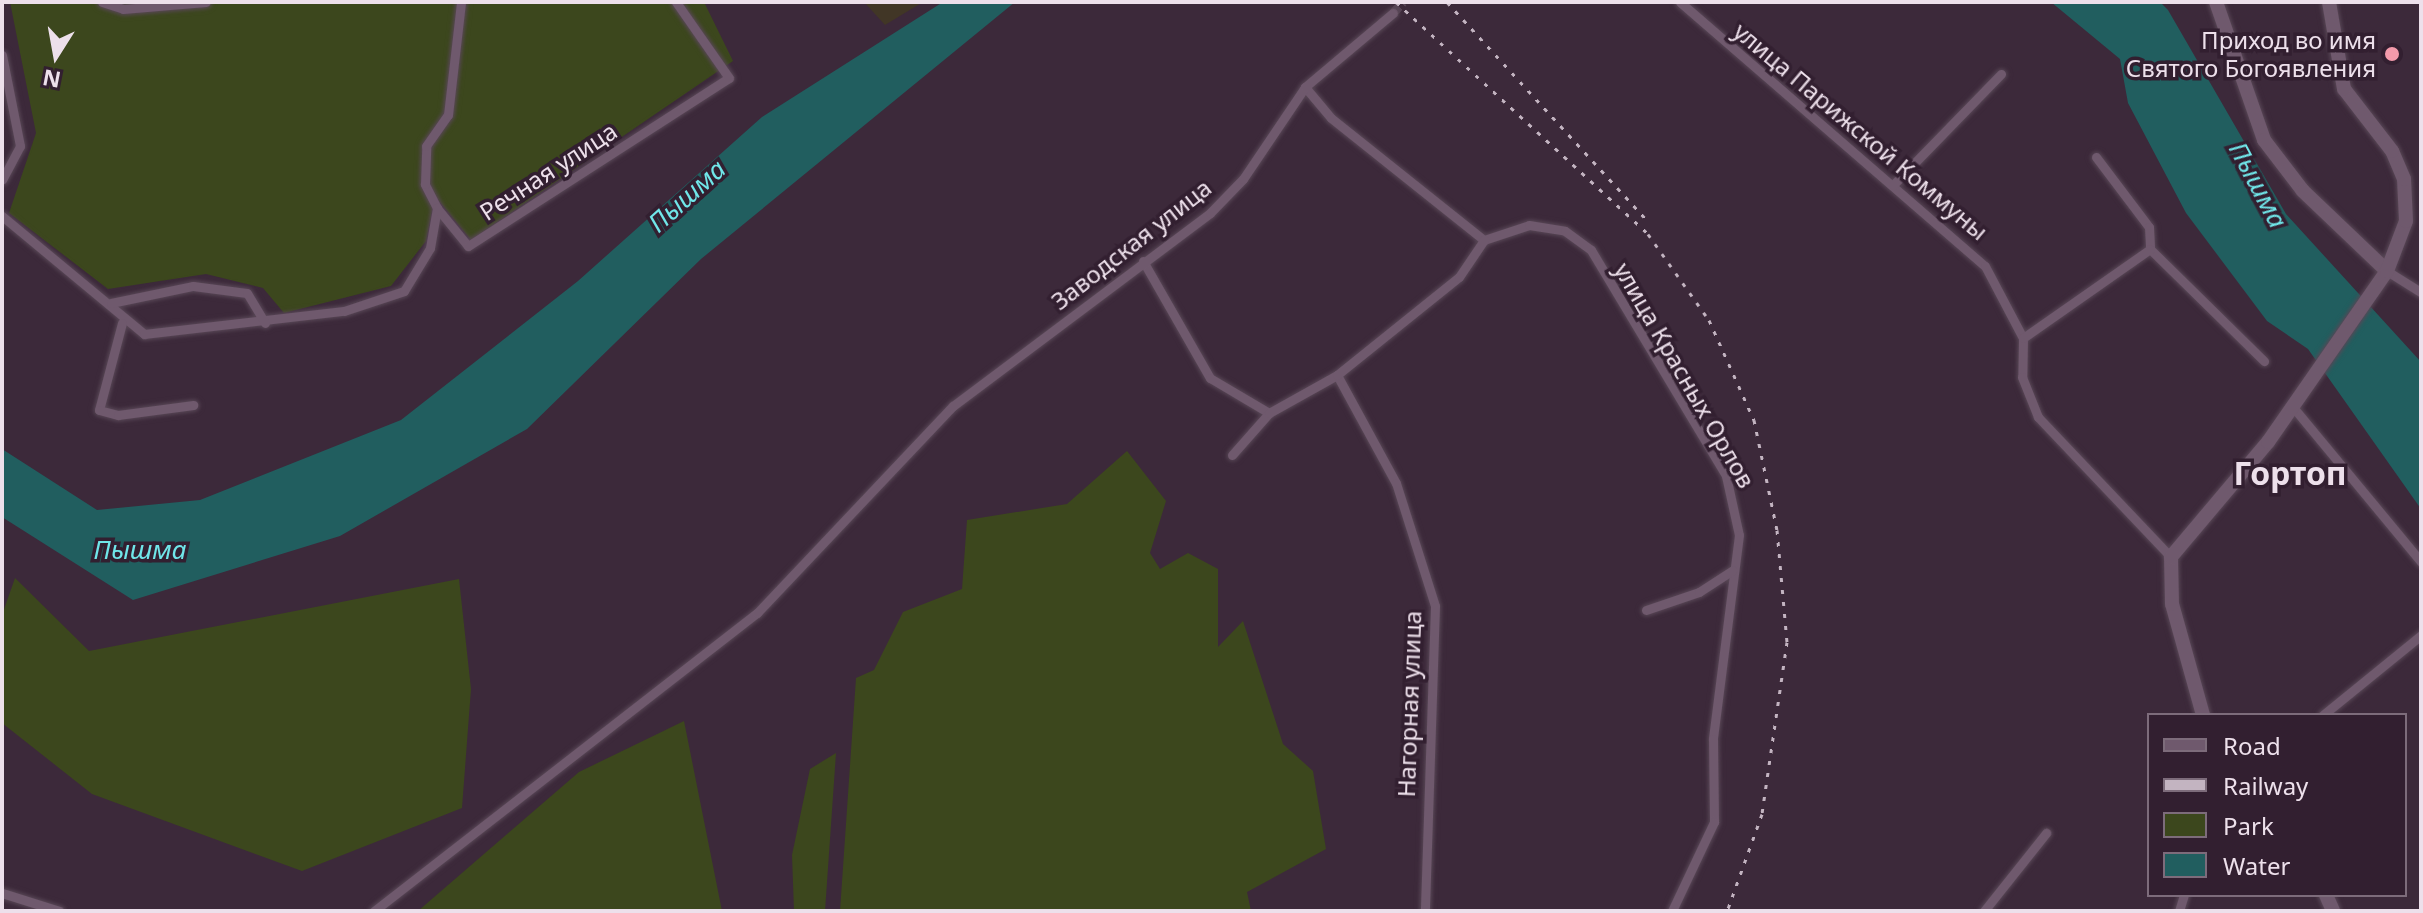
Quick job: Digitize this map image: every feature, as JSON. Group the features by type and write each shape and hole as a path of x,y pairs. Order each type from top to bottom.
{"main road":[{"path":"2216,2 2264,140 2303,191 2387,271"},
{"path":"2202,713 2172,604 2171,557 2293,407 2387,271 2403,240 2404,179 2344,89 2329,2"}],"street":[{"path":"102,2 123,9 206,2"},
{"path":"2,216 111,303 122,323 144,334 265,323 344,311 404,291 430,248 437,208 425,184 426,146 448,115 461,2"},
{"name":"Речная улица","path":"437,208 468,246 729,78 676,2"},
{"name":"улица Парижской Коммуны","path":"1680,2 1985,266 2023,338 2022,377 2038,417 2171,557"},
{"name":"Заводская улица","path":"374,911 757,613 953,406 1143,261 1243,179 1305,87 1393,13"},
{"path":"2,55 20,146 2,180"},
{"path":"1893,185 2001,74"},
{"path":"1232,455 1269,413 1337,375 1459,277 1484,240 1331,118 1305,87"},
{"path":"2096,157 2149,227 2150,249 2264,361"},
{"name":"улица Красных Орлов","path":"1484,240 1529,225 1565,231 1591,250 1726,476 1737,506 1733,570 1713,739 1714,822 1672,911"},
{"path":"2023,338 2150,249"},
{"path":"1143,261 1210,378 1269,413"},
{"path":"2387,271 2421,292"},
{"path":"111,303 193,286 247,293 265,323"},
{"path":"122,323 99,410 118,415 193,405"},
{"name":"Нагорная улица","path":"1337,375 1396,483 1435,606 1425,911"},
{"path":"2293,407 2421,562"},
{"path":"1646,610 1699,592 1733,570"},
{"path":"2325,713 2421,635"},
{"path":"1984,911 2046,833"},
{"path":"2,893 59,911"}],"shaded area":[{"path":"864,2 923,2 885,25"}],"green space":[{"path":"10,2 704,2 733,61 471,240 435,196 426,241 391,286 284,313 263,288 206,274 108,289 9,213 36,133"},
{"path":"1127,451 1166,501 1150,553 1160,569 1188,553 1218,569 1218,647 1243,621 1283,744 1313,771 1326,849 1247,892 1251,911 840,911 856,678 874,670 903,612 962,589 967,520 1067,504"},
{"path":"15,578 89,651 459,579 471,689 462,808 302,871 92,794 2,723 2,615"},
{"path":"684,721 722,911 418,911 579,772"},
{"path":"836,753 825,911 794,911 792,855 810,769"}],"water":[{"name":"Пышма","path":"943,2 1015,2 701,259 527,429 340,536 133,600 2,517 2,449 97,510 200,500 401,420 578,281 762,117"},
{"name":"Пышма","path":"2051,2 2160,2 2168,10 2286,214 2421,362 2421,509 2308,349 2267,321 2186,213 2128,103 2120,59"}],"tunnel":[{"path":"1393,13 1403,2"}],"railway":[{"path":"1396,2 1648,234 1709,320 1754,420 1777,530 1787,642 1762,814 1727,911"},
{"path":"1447,2 1647,220"}],"place":[{"name":"Приход во имя Святого Богоявления","path":"2392,54"}],"district":[{"name":"Гортоп","path":"2290,473"}]}
